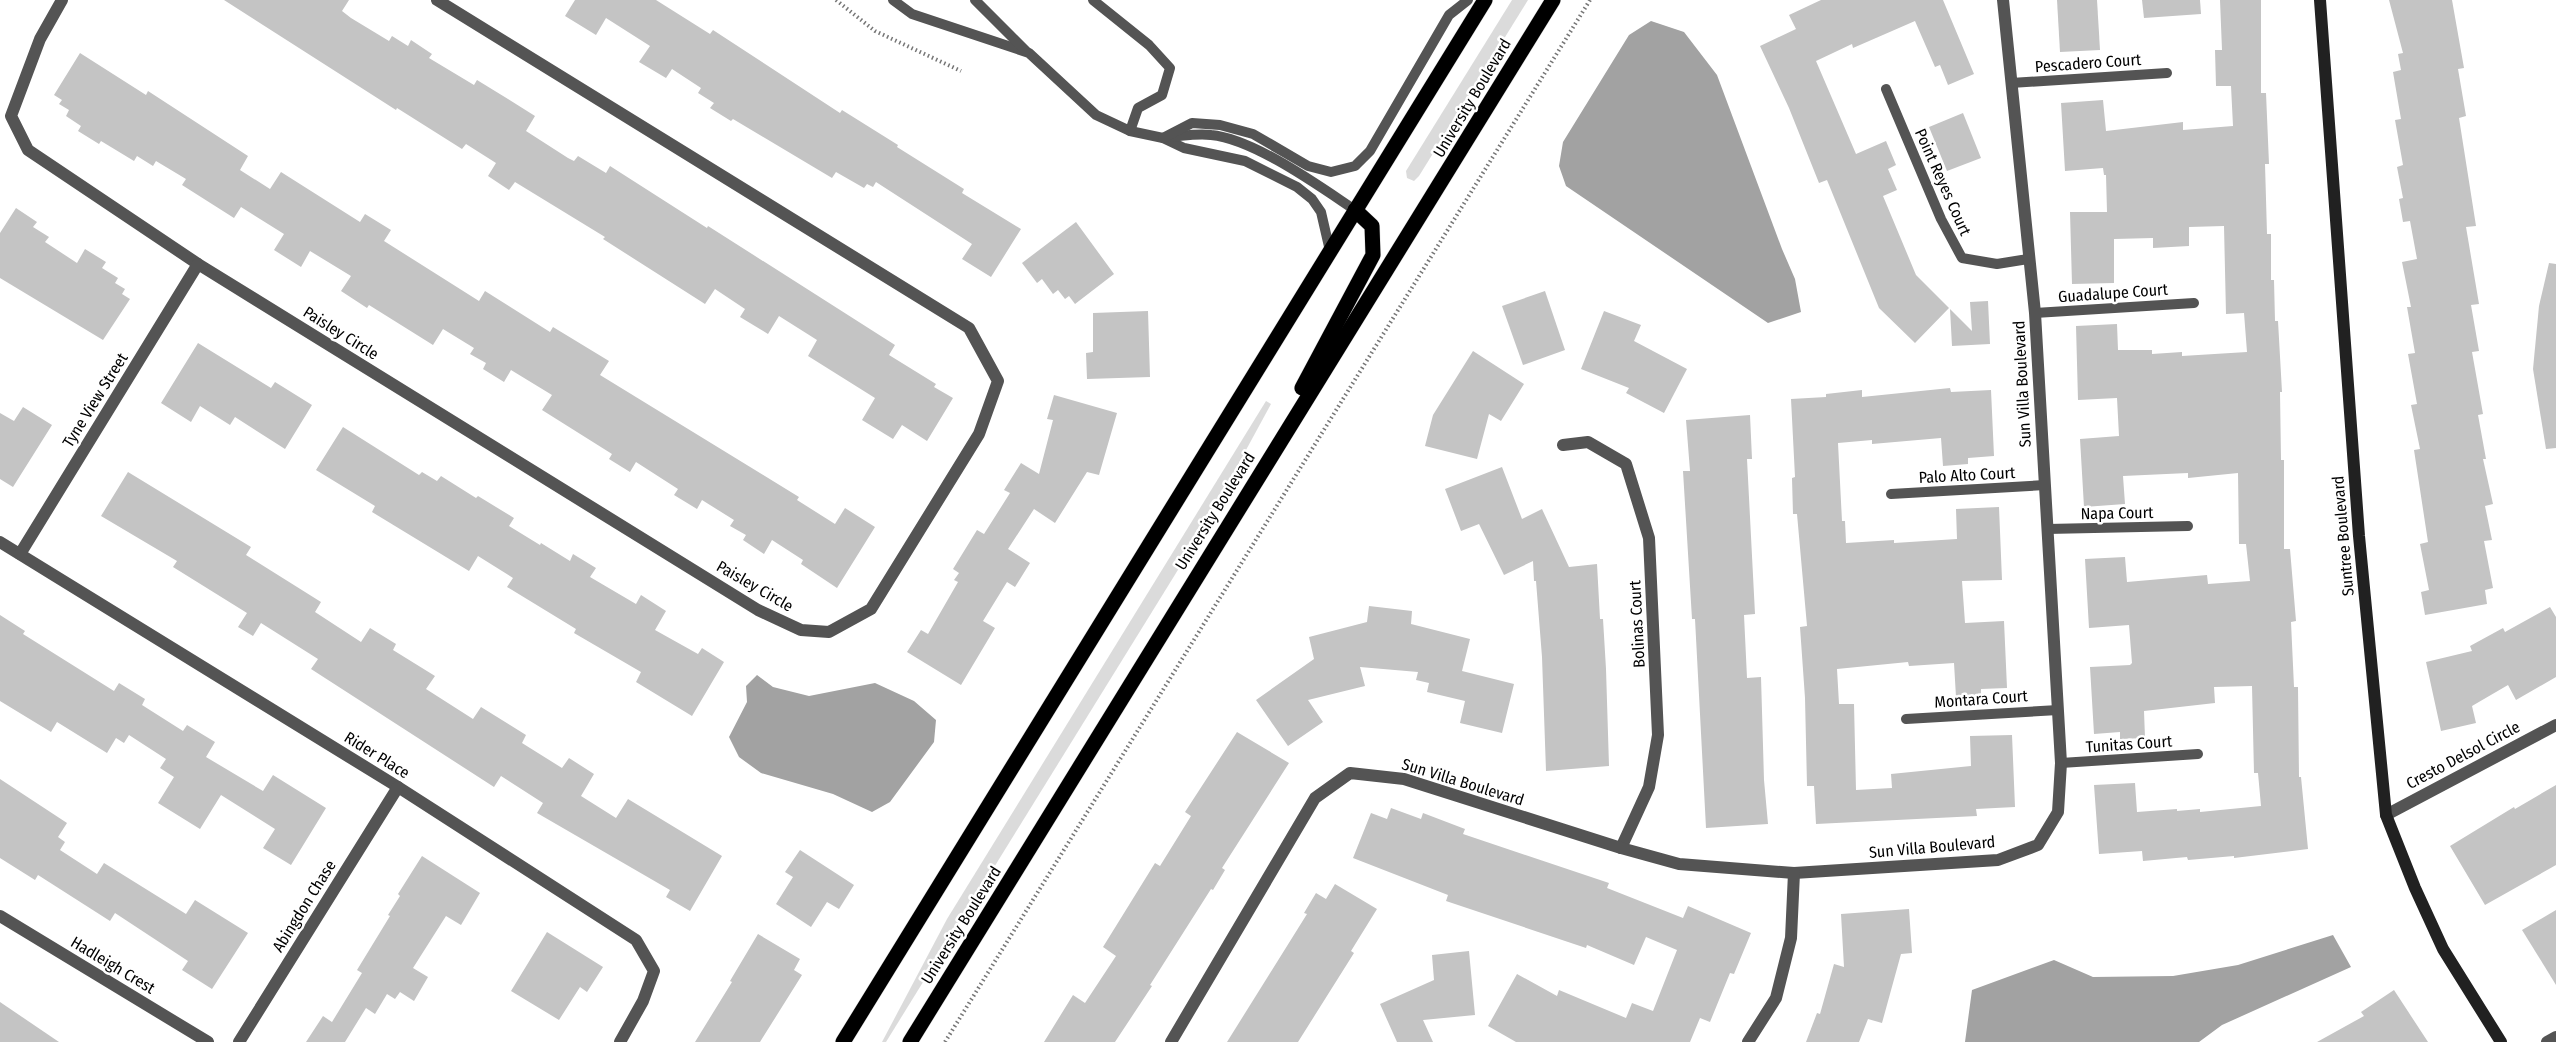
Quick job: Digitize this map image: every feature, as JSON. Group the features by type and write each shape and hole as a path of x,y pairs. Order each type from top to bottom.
{"main road":[{"path":"843,1042 1485,0"},
{"name":"University Boulevard","path":"910,1042 1553,0"},
{"path":"1245,496 1373,255 1372,226 1355,210"}],"street":[{"name":"Paisley Circle","path":"62,0 40,39 11,116 28,150 198,264 758,610 801,630 829,632 871,609 979,434 998,381 969,328 437,0"},
{"name":"Sun Villa Boulevard","path":"1171,1042 1315,798 1350,773 1404,779 1679,864 1794,873 1998,860 2038,845 2058,812 2061,763 2035,313 2003,0"},
{"name":"Suntree Boulevard","path":"2320,0 2359,536 2386,815 2415,888 2443,949 2501,1042"},
{"name":"Tyne View Street","path":"20,554 198,264"},
{"name":"Bolinas Court","path":"1563,445 1588,442 1626,464 1649,538 1658,735 1649,787 1622,848"},
{"name":"Rider Place","path":"0,542 398,787 636,940 654,971 643,1001 620,1042"},
{"name":"Cresto Delsol Circle","path":"2386,815 2556,724"},
{"name":"Abingdon Chase","path":"239,1042 398,787"},
{"path":"1749,1042 1776,998 1791,938 1794,873"},
{"name":"Hadleigh Crest","path":"0,916 208,1042"},
{"path":"2547,1042 2556,1037"}],"lane":[{"path":"892,0 912,14 1029,53"},
{"path":"975,0 1096,115 1130,131 1163,138 1184,148 1245,161 1297,187 1312,199 1322,212 1330,251"},
{"path":"1093,0 1149,45 1170,68 1162,94 1138,108 1130,131"},
{"path":"1163,138 1192,123 1221,125 1253,134 1308,166 1331,172 1354,166 1370,151 1449,15 1468,0"},
{"name":"Pescadero Court","path":"2011,83 2167,73"},
{"name":"Point Reyes Court","path":"1886,89 1941,219 1962,258 1997,264 2028,259"},
{"path":"1163,138 1212,135 1243,144 1280,162 1355,210"},
{"name":"Guadalupe Court","path":"2035,313 2194,303"},
{"name":"Palo Alto Court","path":"1892,494 2045,485"},
{"name":"Napa Court","path":"2047,529 2188,526"},
{"name":"Montara Court","path":"1906,719 2058,710"},
{"name":"Tunitas Court","path":"2061,763 2199,754"}],"path":[{"path":"836,0 875,31 961,71"},
{"path":"945,1042 1590,0"}],"shaded area":[{"path":"1512,0 1528,0 1419,176 1414,181 1407,178 1406,171"},
{"path":"1651,21 1684,32 1717,75 1795,279 1801,312 1768,323 1566,186 1559,166 1563,142 1629,35"},
{"path":"1266,401 1271,404 1202,531 886,1042 882,1042 947,919"},
{"path":"757,675 773,687 809,696 875,683 914,701 936,720 934,742 890,802 872,812 833,794 761,773 739,757 729,737 747,702 746,686"},
{"path":"2333,935 2351,967 2222,1025 2199,1042 1965,1042 1972,990 2054,960 2093,977 2173,976 2238,965"}],"building":[{"path":"224,0 349,0 342,11 351,18 389,41 392,36 408,46 411,40 432,54 429,58 474,85 477,80 535,116 526,131 574,161 578,156 606,173 610,166 707,228 708,226 895,345 889,355 936,384 934,387 953,398 927,441 902,425 893,439 862,420 875,398 808,356 817,340 779,316 768,334 740,317 745,309 715,289 705,304 603,239 605,237 515,182 509,190 488,176 496,163 466,144 462,149 397,108 396,110"},
{"path":"575,0 656,0 710,34 713,30 840,113 842,110 898,145 897,147 964,189 962,193 1021,229 991,277 962,259 972,244 876,182 873,187 867,184 864,188 836,172 832,178 733,119 731,121 710,108 714,103 698,93 701,88 672,69 666,78 639,62 650,46 606,18 596,35 565,16"},
{"path":"1821,0 1943,0 1974,74 1948,85 1940,65 1935,67 1915,21 1853,48 1852,44 1816,61 1856,154 1886,141 1896,165 1888,169 1897,190 1883,196 1916,275 1949,308 1915,343 1879,308 1827,180 1819,183 1789,108 1760,46 1796,29 1789,15"},
{"path":"2057,0 2097,0 2100,50 2060,52"},
{"path":"2142,0 2200,0 2201,14 2144,18"},
{"path":"2220,0 2261,0 2261,93 2266,93 2269,164 2265,164 2267,234 2271,234 2271,280 2274,280 2275,321 2278,321 2282,392 2280,392 2281,460 2284,460 2284,549 2290,549 2296,621 2291,622 2294,687 2298,687 2299,777 2301,777 2308,849 2234,858 2234,856 2188,860 2187,857 2143,861 2142,851 2099,854 2094,785 2135,783 2137,812 2200,809 2200,812 2261,806 2258,773 2254,773 2252,686 2214,687 2215,703 2144,711 2145,738 2120,739 2120,732 2094,734 2090,667 2130,665 2132,663 2129,625 2089,628 2085,559 2125,557 2127,582 2207,575 2208,584 2250,581 2246,544 2239,544 2238,473 2188,478 2188,473 2123,476 2125,504 2084,507 2080,439 2119,436 2117,398 2078,400 2076,326 2117,324 2118,350 2152,350 2152,354 2182,352 2182,356 2247,352 2244,313 2226,314 2224,226 2189,227 2189,246 2153,248 2153,238 2114,239 2114,283 2072,284 2070,212 2107,212 2106,175 2104,175 2103,168 2065,171 2061,103 2103,100 2106,131 2183,122 2183,130 2233,126 2231,86 2216,86 2215,50 2222,50"},
{"path":"2389,0 2452,0 2464,68 2458,69 2466,116 2459,118 2476,226 2466,227 2479,304 2471,305 2479,351 2472,352 2483,414 2478,415 2486,459 2483,459 2493,504 2485,506 2492,540 2484,541 2493,588 2485,590 2487,604 2425,615 2421,592 2429,590 2420,544 2428,542 2414,450 2420,449 2411,405 2417,404 2408,354 2415,353 2407,307 2411,307 2402,262 2417,259 2410,221 2403,222 2399,199 2403,198 2397,167 2403,165 2395,120 2401,119 2393,72 2401,70 2398,54 2403,53"},
{"path":"80,53 146,95 148,91 248,156 240,170 270,189 281,172 360,222 365,214 391,230 384,241 479,301 485,291 550,332 553,327 609,361 600,375 799,497 797,500 835,524 845,508 875,527 837,588 801,564 803,560 772,540 764,554 743,540 746,535 730,526 734,520 702,500 697,509 674,495 678,489 636,462 630,472 609,459 612,454 542,410 552,395 511,370 504,382 483,369 486,363 470,354 474,348 443,329 433,345 369,305 367,308 341,291 351,276 310,251 301,267 274,250 284,234 241,207 234,218 182,185 186,179 156,161 153,166 137,156 134,161 101,141 99,144 78,131 81,126 66,116 69,110 59,104 62,100 54,95"},
{"path":"1963,113 1981,158 1947,171 1929,127"},
{"path":"16,208 37,222 33,227 49,237 45,242 77,263 85,249 106,262 102,268 118,278 115,283 125,289 122,294 130,299 103,340 0,278 0,233"},
{"path":"1076,222 1114,274 1075,304 1069,296 1065,299 1058,290 1053,294 1042,279 1037,283 1022,263"},
{"path":"2549,263 2556,264 2556,448 2546,449 2533,369 2539,306"},
{"path":"1545,291 1565,350 1523,365 1502,306"},
{"path":"1988,301 1990,344 1952,346 1950,309 1972,331 1970,302"},
{"path":"1148,311 1150,377 1087,379 1086,353 1093,352 1093,313"},
{"path":"1604,311 1641,325 1634,341 1687,369 1664,413 1626,393 1629,388 1581,369"},
{"path":"198,343 271,388 275,382 312,405 285,449 235,417 230,425 200,406 191,422 161,403"},
{"path":"1473,351 1524,384 1501,421 1489,414 1477,459 1425,446 1433,415"},
{"path":"1950,388 1951,392 1991,390 1994,456 1968,458 1968,464 1943,466 1941,438 1872,444 1872,440 1838,443 1842,521 1845,521 1846,543 1957,539 1956,509 1999,507 2002,580 1962,581 1965,623 2004,621 2007,688 1981,689 1981,695 1956,697 1954,663 1909,666 1908,662 1837,669 1839,704 1854,704 1856,790 1892,788 1891,774 1971,766 1970,736 2012,735 2015,807 1976,809 1977,816 1816,824 1814,786 1807,786 1805,698 1800,627 1807,626 1797,514 1793,514 1792,478 1795,477 1791,399 1826,397 1826,394 1862,390 1862,397"},
{"path":"1054,395 1117,413 1099,475 1087,472 1055,523 1034,509 1008,549 1030,563 1015,587 1007,582 983,621 995,628 961,685 907,652 921,630 928,634 958,582 954,580 959,573 953,569 977,530 984,534 1010,493 1004,490 1021,463 1039,474 1053,420 1047,419"},
{"path":"23,407 52,425 13,487 0,479 0,413 14,421"},
{"path":"1750,415 1752,459 1747,459 1755,614 1744,615 1747,678 1761,677 1764,780 1768,824 1706,828 1695,619 1692,619 1683,471 1690,471 1686,420"},
{"path":"343,427 419,475 422,472 437,481 441,476 476,498 478,496 514,518 509,526 570,561 573,554 596,568 590,577 636,604 641,595 666,611 655,630 698,654 702,648 724,662 692,716 636,682 641,672 574,633 576,629 507,587 513,578 478,556 469,571 372,512 375,506 316,470"},
{"path":"1502,467 1522,519 1542,509 1569,567 1597,564 1606,669 1609,766 1546,771 1542,657 1533,561 1504,575 1479,524 1461,531 1445,489"},
{"path":"128,472 251,547 246,555 321,602 315,612 361,642 370,628 396,644 393,650 435,676 426,689 473,719 481,707 526,735 522,743 562,768 569,758 594,774 581,796 616,818 628,799 722,856 690,911 666,897 670,890 537,813 543,803 501,776 494,787 311,669 318,659 261,623 253,636 238,627 247,613 173,567 177,561 101,516"},
{"path":"1369,606 1412,611 1411,624 1470,639 1462,671 1514,684 1502,733 1460,723 1465,701 1427,692 1429,683 1416,680 1418,672 1360,667 1365,686 1308,700 1323,722 1288,746 1256,700 1314,659 1309,637 1367,622"},
{"path":"2550,607 2556,617 2556,677 2516,700 2508,685 2472,706 2476,723 2441,731 2426,662 2472,651 2470,646 2503,628 2505,632"},
{"path":"0,615 25,631 23,634 114,691 119,683 145,699 142,705 183,731 187,725 215,742 206,757 263,791 273,775 326,808 291,865 263,848 275,829 221,795 200,829 158,803 174,777 160,768 166,759 129,735 124,743 116,738 107,753 57,722 51,732 0,701"},
{"path":"1237,732 1289,763 1222,868 1225,870 1213,890 1211,889 1115,1042 1044,1042 1073,995 1085,1003 1116,956 1103,947 1155,863 1160,866 1191,816 1185,812"},
{"path":"0,779 67,823 58,837 65,842 60,850 97,874 104,863 186,914 195,900 248,933 212,989 182,970 188,961 115,913 110,921 38,875 35,880 0,858"},
{"path":"2556,785 2556,865 2485,905 2450,846 2514,807 2515,809"},
{"path":"1391,808 1421,819 1423,813 1465,829 1463,834 1609,883 1607,888 1683,918 1688,906 1751,933 1734,974 1730,973 1710,1022 1700,1018 1690,1042 1516,1042 1488,1026 1517,974 1557,996 1559,990 1626,1018 1632,1003 1653,1011 1677,950 1646,937 1634,965 1587,945 1586,948 1446,901 1448,895 1353,858 1371,813 1387,819"},
{"path":"800,850 854,885 839,909 827,902 811,927 776,904 793,877 785,872"},
{"path":"422,856 480,893 461,925 446,916 413,968 428,977 414,1001 400,992 395,999 387,994 375,1014 366,1008 345,1042 306,1042 323,1016 332,1022 362,973 357,970 390,916 388,915 400,896 398,894"},
{"path":"1335,884 1377,909 1351,951 1354,953 1298,1042 1227,1042 1307,914 1304,913 1316,893 1326,899"},
{"path":"1909,909 1912,953 1901,954 1882,1023 1868,1019 1859,1042 1806,1042 1817,1013 1820,1014 1834,964 1844,967 1841,914"},
{"path":"2556,910 2556,985 2522,930"},
{"path":"547,932 603,967 587,992 580,987 559,1020 511,991"},
{"path":"758,934 800,959 794,970 802,975 760,1042 695,1042 732,982 730,981"},
{"path":"1469,951 1475,1015 1423,1020 1433,1042 1397,1042 1380,1004 1434,980 1432,955"},
{"path":"2394,990 2428,1042 2317,1042 2364,1016 2361,1012"},
{"path":"0,1002 59,1042 0,1042"}]}
